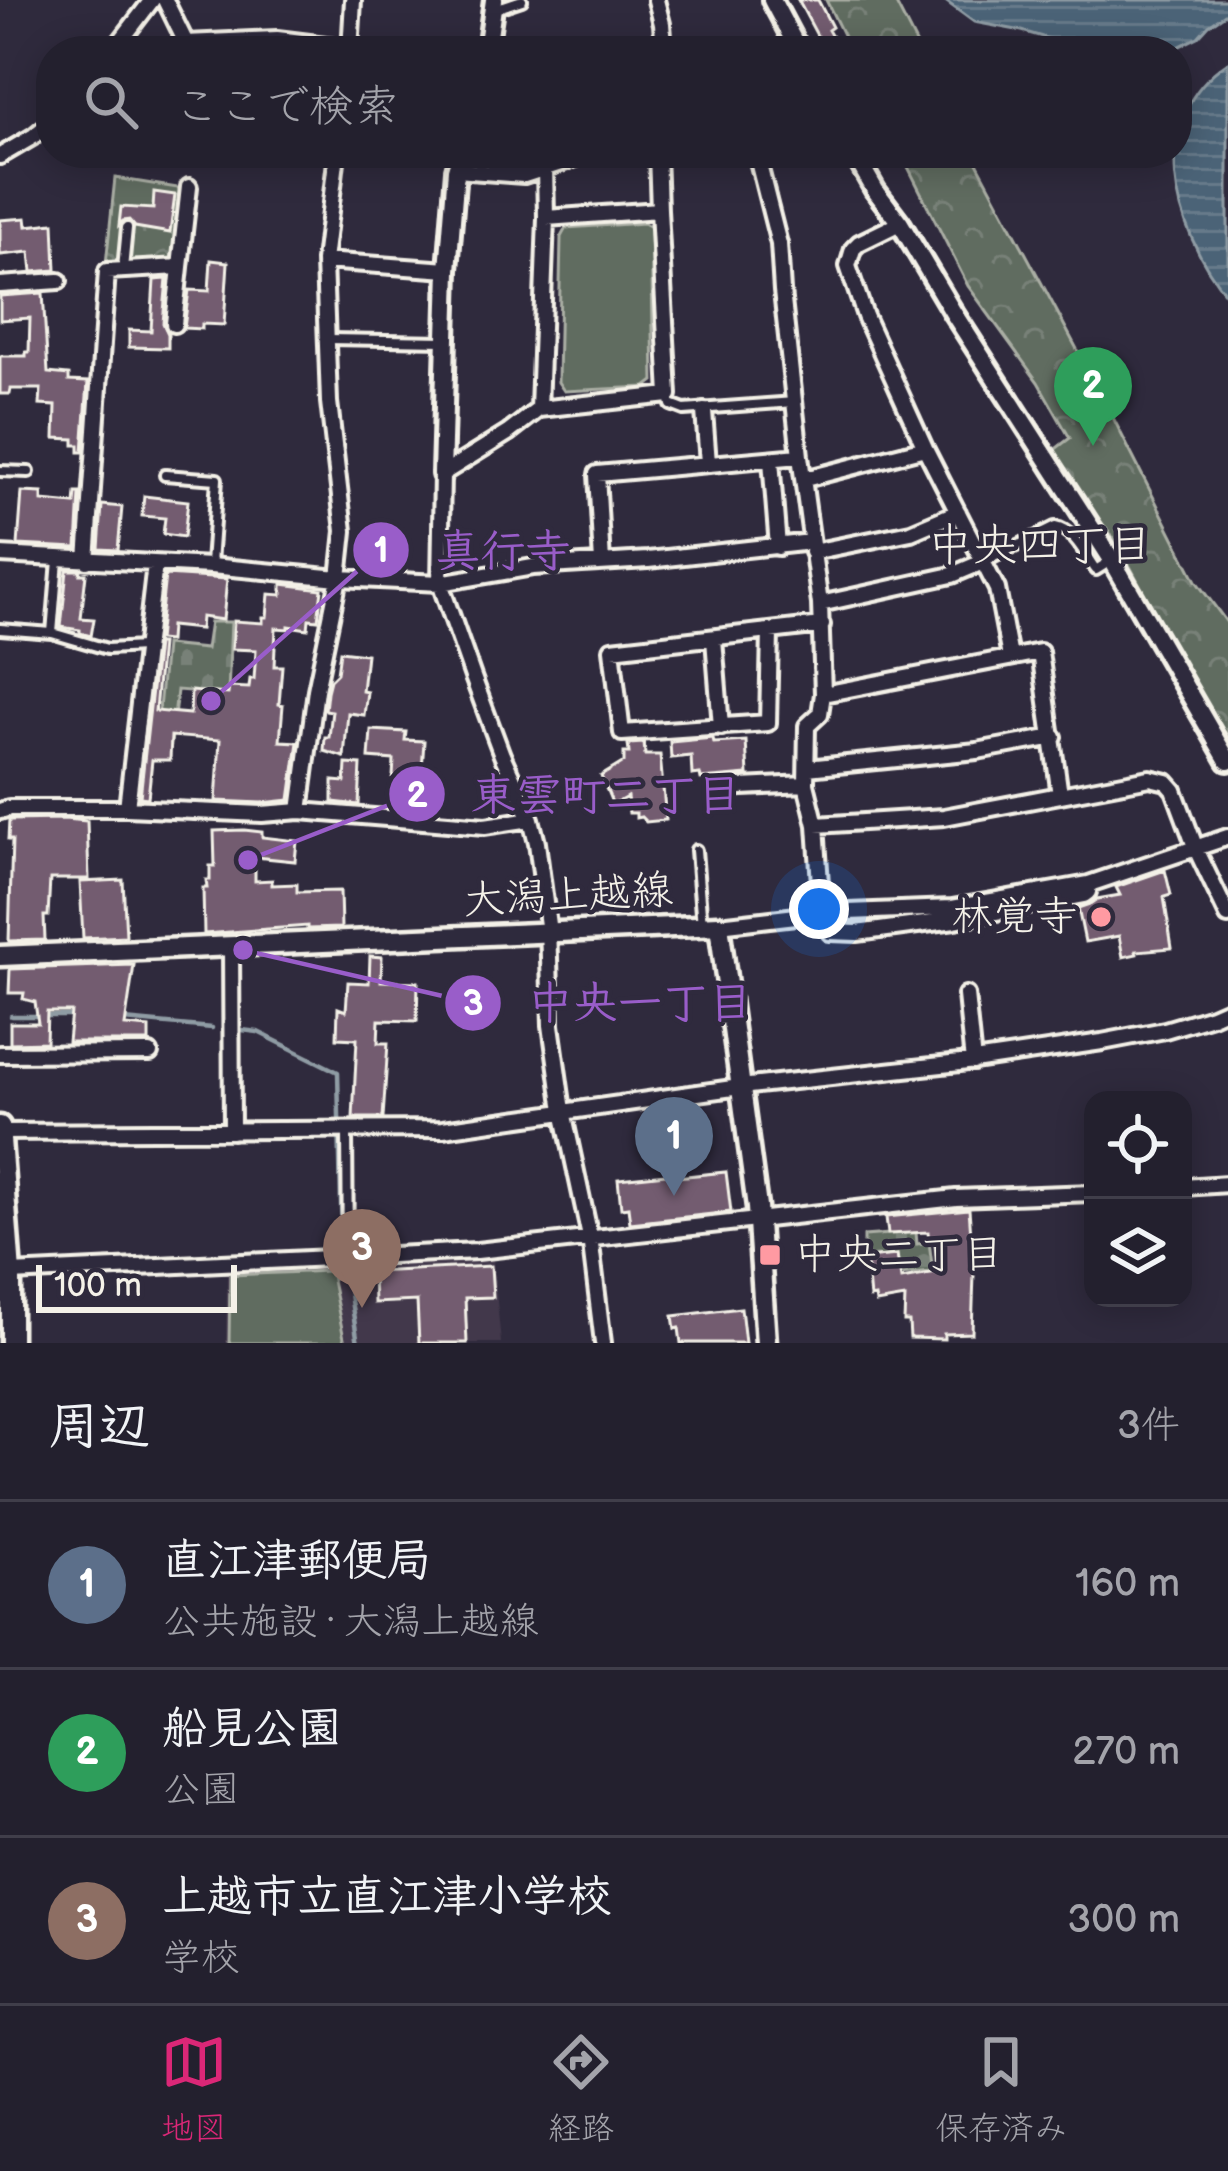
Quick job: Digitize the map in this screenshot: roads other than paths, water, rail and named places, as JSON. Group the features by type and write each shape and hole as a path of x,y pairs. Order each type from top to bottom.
{"main road":[{"name":"大潟上越線","path":"0,956 710,925 759,1221 766,1343"},
{"path":"0,1129 11,1343"}],"street":[{"path":"124,36 152,0"},
{"path":"165,0 183,36"},
{"path":"353,0 354,36"},
{"path":"656,0 663,36"},
{"path":"772,0 791,36"},
{"path":"489,36 494,5"},
{"path":"0,156 36,134"},
{"path":"300,811 344,531 329,402 324,261 335,168"},
{"path":"458,168 448,270 440,583 537,843 548,933 551,1025 563,1111 590,1237 603,1343"},
{"path":"492,168 524,175 542,168"},
{"path":"539,409 545,168"},
{"path":"442,475 539,409 669,395 658,168"},
{"path":"760,168 779,244 822,625 823,694 820,714 807,726 806,776 816,825 822,913"},
{"path":"863,168 1112,560 1228,761"},
{"path":"174,324 189,187"},
{"path":"546,218 659,210"},
{"path":"900,223 853,249 848,266 925,448 998,589 1010,657"},
{"path":"324,261 448,270"},
{"path":"87,561 107,271 180,267"},
{"path":"0,285 58,281"},
{"path":"704,411 708,463"},
{"path":"805,479 925,448"},
{"path":"602,563 598,474 800,456"},
{"path":"772,460 778,547"},
{"path":"0,555 440,583 532,567 812,547 911,532 958,512"},
{"path":"820,604 952,575 985,561"},
{"path":"127,808 155,564"},
{"path":"770,632 768,723 622,733 612,649 822,625"},
{"path":"714,639 721,727"},
{"path":"823,694 1040,652 1060,795"},
{"path":"722,788 1054,737"},
{"path":"816,825 944,817 1160,778 1174,790 1228,916"},
{"path":"0,811 300,811 484,826 531,819"},
{"path":"710,925 822,913 952,908 1089,884 1228,837"},
{"path":"231,945 232,1131"},
{"path":"966,995 974,1061"},
{"path":"0,1129 443,1129 740,1087 974,1061 1165,1030 1228,1009"},
{"path":"0,1054 150,1053"},
{"path":"1192,1186 1228,1184"},
{"path":"7,1276 477,1251 956,1198 1084,1193"}],"lane":[{"path":"494,5 521,0"},
{"path":"123,270 127,228"},
{"path":"327,339 446,341"},
{"path":"669,395 677,409 704,411 795,402"},
{"path":"0,471 28,472"},
{"path":"165,475 217,479 211,566"},
{"path":"985,561 1055,527 1065,529 1096,570 1112,560"},
{"path":"52,632 58,560"},
{"path":"0,629 52,632 107,649 146,646"},
{"path":"696,850 710,925"},
{"path":"347,1130 348,1258"}],"water":[{"path":"944,0 1228,0 1228,12 1192,40 1192,36 1039,36 974,22"},
{"path":"1228,62 1228,297 1193,240 1176,175 1176,168 1192,168 1192,101 1202,85"}],"waterway":[{"path":"11,1016 77,1016"},
{"path":"124,1020 212,1028"},
{"path":"234,1029 258,1032 338,1072 342,1246 358,1343"}],"place":[{"name":"船見公園","path":"1093,446"},
{"name":"真行寺","path":"211,701"},
{"name":"東雲町二丁目","path":"248,860"},
{"name":"林覚寺","path":"1101,917"},
{"name":"中央一丁目","path":"243,950"},
{"name":"直江津郵便局","path":"674,1196"},
{"name":"中央二丁目","path":"770,1255"},
{"name":"上越市立直江津小学校","path":"362,1308"}],"district":[{"name":"中央四丁目","path":"1040,546"}]}
